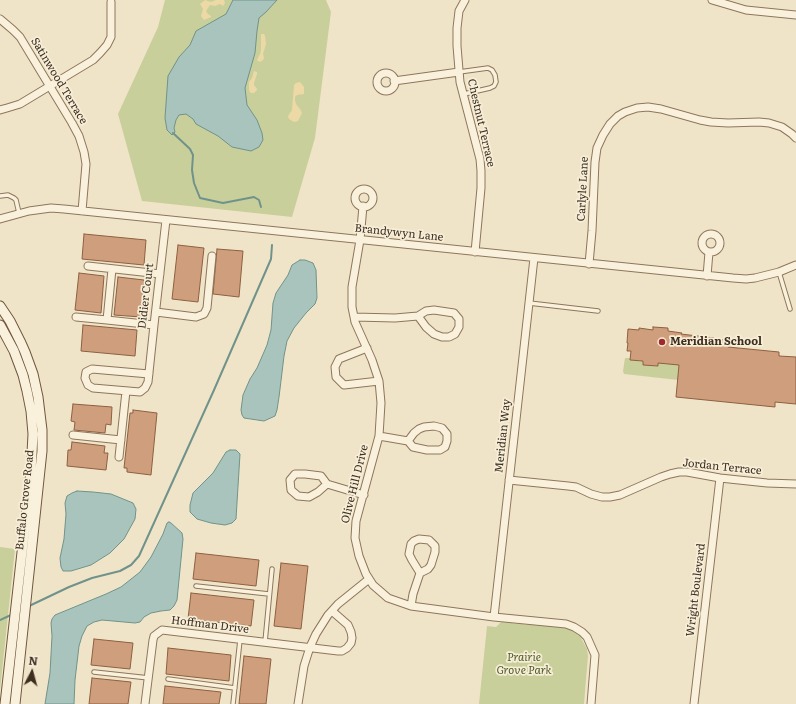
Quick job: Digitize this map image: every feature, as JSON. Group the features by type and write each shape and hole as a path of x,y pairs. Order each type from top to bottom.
{"main road":[{"name":"Buffalo Grove Road","path":"0,306 10,321 21,343 33,374 38,397 42,429 42,451 15,704"},
{"name":"Buffalo Grove Road","path":"0,325 14,351 23,375 31,411 33,434 31,472 5,704"}],"street":[{"name":"Chestnut Terrace","path":"465,0 459,11 457,28 458,72 480,159 481,188 475,252"},
{"path":"712,0 746,10 796,15"},
{"path":"0,110 20,104 93,60 111,37 111,2"},
{"name":"Satinwood Terrace","path":"0,19 20,37 79,136 86,164 82,211"},
{"path":"394,81 458,72"},
{"name":"Carlyle Lane","path":"589,264 597,148 610,124 618,116 637,108 661,108 711,122 769,123 782,127 796,138"},
{"name":"Olive Hill Drive","path":"363,206 360,240 352,287 352,307 355,322 372,360 379,381 381,402 379,436 356,521 355,538 359,556 366,574 373,585 388,598 411,606 574,626 587,637 595,655 590,704"},
{"name":"Brandywyn Lane","path":"0,219 35,210 51,208 64,209 746,279 779,272 796,265"},
{"name":"Didier Court","path":"148,374 92,369 86,372 85,378 88,385 93,388 140,392 145,388 148,382 166,220"},
{"path":"707,276 709,252"},
{"path":"156,312 196,317 204,314 207,308 212,256"},
{"name":"Meridian Way","path":"494,616 534,258"},
{"path":"88,266 160,274"},
{"path":"107,320 112,268"},
{"path":"354,317 395,318 418,316 426,311 434,310 454,313 459,319 458,327 455,334 449,337 442,337 434,334 426,327 418,316"},
{"path":"76,317 154,325"},
{"path":"367,348 339,359 335,367 336,377 344,385 379,381"},
{"path":"119,458 126,391"},
{"path":"379,436 408,441 413,447 421,449 440,450 444,447 447,441 447,434 442,428 434,426 424,427 414,433 408,441"},
{"path":"74,435 121,440"},
{"name":"Jordan Terrace","path":"509,480 576,487 602,497 620,495 661,477 679,472 767,483 796,484"},
{"path":"327,484 318,492 309,497 298,496 291,490 290,480 295,474 321,476 327,484 364,495"},
{"name":"Wright Boulevard","path":"694,704 720,478"},
{"path":"411,606 413,594 420,573 428,569 434,558 435,546 429,540 419,539 411,544 409,554 420,573"},
{"path":"298,704 304,666 310,647 320,628 328,615 338,604 369,579"},
{"name":"Hoffman Drive","path":"146,704 154,636 162,630 338,651 344,650 349,646 352,638 351,632 349,627 332,611"}],"lane":[{"path":"458,72 488,68 492,70 495,75 496,82 494,86 463,94"},
{"path":"0,196 8,195 14,198 16,200 19,213"},
{"path":"779,272 790,309"},
{"path":"529,303 598,310"},
{"path":"265,642 272,569"},
{"path":"196,586 269,594"},
{"path":"233,704 240,640"},
{"path":"94,672 149,678"},
{"path":"168,679 235,688"}],"green space":[{"path":"165,0 326,0 331,12 315,138 292,217 142,201 118,114 158,27"},
{"path":"680,357 678,380 624,374 623,371 625,358 643,361 643,365 657,366 658,362"},
{"path":"0,547 15,549 0,690"},
{"name":"Prairie Grove Park","path":"501,622 559,626 571,630 580,636 587,649 588,656 584,704 479,704 487,626 496,627"}],"sand":[{"path":"205,0 211,2 216,0 224,0 225,3 223,6 220,4 215,6 210,5 206,11 211,17 204,20 201,16 203,9 200,4"},
{"path":"261,34 264,34 265,36 266,44 263,54 264,58 260,62 257,60 261,50"},
{"path":"254,71 257,72 254,85 257,90 254,93 251,93 249,90 249,82"},
{"path":"299,82 304,87 304,94 297,95 295,100 302,113 298,121 294,122 289,119 288,116 292,110 294,85"}],"water":[{"path":"233,0 277,0 259,18 255,53 245,88 247,105 257,120 263,140 259,147 251,151 232,147 218,136 196,124 193,119 186,114 179,115 174,128 175,132 172,135 167,130 165,118 168,76 179,57 190,45 196,31 226,14"},
{"path":"300,260 313,263 316,270 317,298 315,304 294,328 287,341 275,416 264,421 244,418 241,410 243,395 267,345 271,330 273,303 276,293 288,275 292,265"},
{"path":"236,450 240,454 236,519 232,523 225,525 197,519 190,512 193,493 213,473 226,452"},
{"path":"77,491 111,494 133,503 136,509 135,519 124,539 110,553 91,565 71,571 63,571 60,558 64,539 66,514 65,503 67,496"},
{"path":"169,522 182,533 183,539 177,600 174,606 170,610 151,613 144,617 140,622 135,623 102,620 87,626 79,646 74,704 45,704 50,673 52,619 55,615 121,587 140,572 151,557 167,523"}],"building":[{"path":"84,234 146,240 144,265 82,259"},
{"path":"178,245 204,248 198,302 172,299"},
{"path":"217,249 243,251 239,297 213,294"},
{"path":"79,273 104,276 101,313 75,310"},
{"path":"118,277 144,280 141,317 114,315"},
{"path":"83,325 137,330 135,356 81,351"},
{"path":"653,327 668,328 668,331 682,333 681,334 728,340 728,347 779,352 779,356 796,357 796,404 775,402 775,407 676,397 679,365 658,363 658,366 643,365 643,361 630,360 631,351 627,351 628,329 639,330 639,328 653,330"},
{"path":"73,404 112,407 111,425 106,424 105,433 74,430 75,422 71,421"},
{"path":"133,410 157,413 151,475 127,472 127,468 124,468 130,413 133,413"},
{"path":"72,442 105,446 104,453 108,453 106,470 67,466 68,450 71,450"},
{"path":"196,553 259,560 256,586 193,579"},
{"path":"281,563 308,566 301,629 274,626"},
{"path":"191,593 254,600 251,626 188,619"},
{"path":"94,639 133,643 130,669 91,665"},
{"path":"168,648 231,655 229,681 166,674"},
{"path":"244,656 271,659 266,704 239,704"},
{"path":"92,678 131,682 128,704 89,704"},
{"path":"165,686 221,692 219,704 163,704"}],"waterway":[{"path":"173,133 190,149 193,155 192,170 194,183 200,198 223,203 254,197 259,200 261,207"},
{"path":"27,607 92,578 120,571 131,565 139,556 271,259 272,245"},
{"path":"0,620 13,614"}],"place":[{"name":"Meridian School","path":"662,342"}]}
